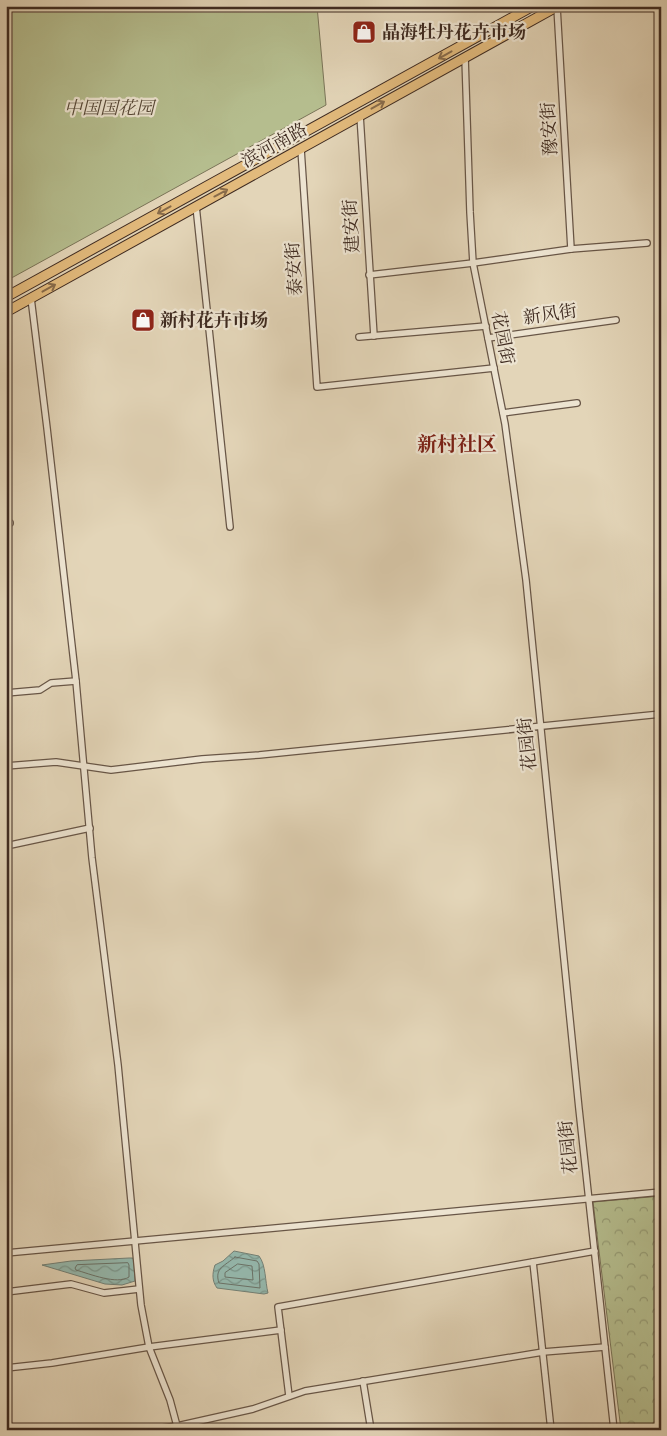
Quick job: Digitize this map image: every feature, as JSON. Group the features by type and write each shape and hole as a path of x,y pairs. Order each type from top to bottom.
{"main road":[{"path":"529,7 557,6"},
{"name":"滨河南路","path":"6,312 557,6"},
{"name":"滨河南路","path":"6,297 529,7"},
{"path":"232,172 239,184"}],"street":[{"name":"豫安街","path":"557,6 571,249"},
{"name":"花园街","path":"465,57 473,263 503,413 526,580 594,1252 614,1430"},
{"name":"建安街","path":"360,115 374,336"},
{"name":"泰安街","path":"301,149 317,387 494,368"},
{"path":"196,206 230,527"},
{"path":"369,275 571,249 647,243"},
{"path":"31,298 76,681 90,828 118,1065 141,1305 150,1347 170,1400 177,1426"},
{"name":"新风街","path":"488,338 616,320"},
{"path":"359,337 486,326"},
{"path":"503,413 577,403"},
{"path":"6,693 40,690 51,683 76,681"},
{"path":"6,766 56,762 111,770 202,759 661,714"},
{"path":"6,846 90,828"},
{"path":"6,1253 661,1192"},
{"path":"289,1396 278,1307 594,1252"},
{"path":"533,1262 551,1430"},
{"path":"6,1292 71,1284 104,1293 139,1289"},
{"path":"6,1368 281,1330"},
{"path":"148,1430 177,1426 253,1409 305,1391 543,1352 605,1347"},
{"path":"363,1381 371,1430"}],"green space":[{"name":"中国国花园","path":"6,6 317,6 326,105 6,281"},
{"path":"661,1196 661,1430 621,1430 593,1202"}],"water":[{"path":"234,1251 259,1256 264,1268 268,1293 217,1288 213,1277 215,1265 223,1261"},
{"path":"133,1258 135,1281 122,1285 105,1284 42,1265 71,1261"}],"place":[{"name":"晶海牡丹花卉市场","path":"364,32"},
{"name":"新村花卉市场","path":"143,320"}],"district":[{"name":"新村社区","path":"457,444"}]}
